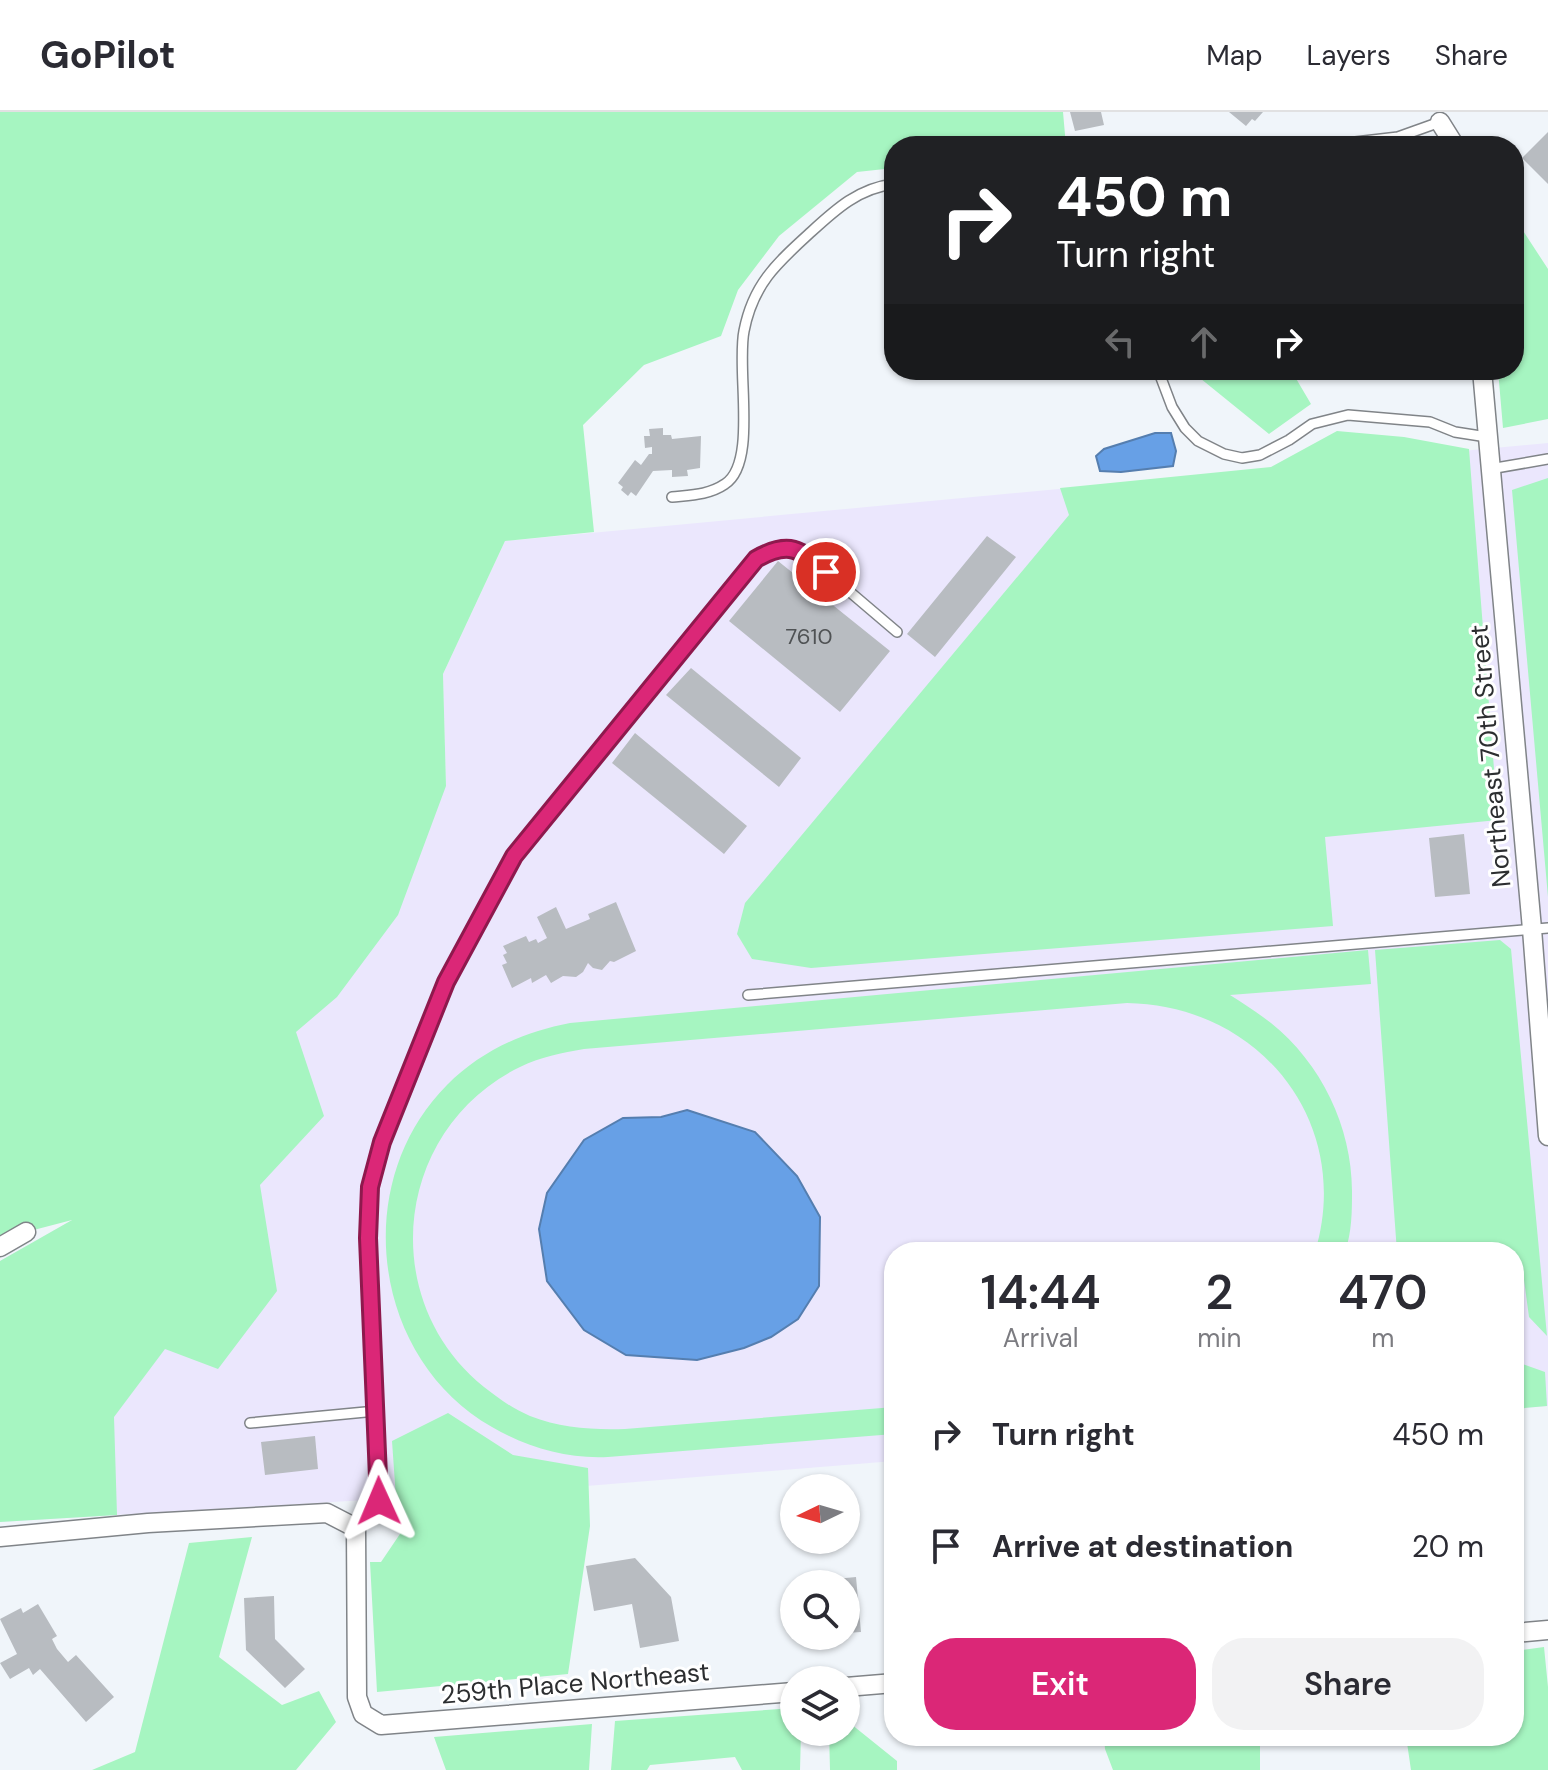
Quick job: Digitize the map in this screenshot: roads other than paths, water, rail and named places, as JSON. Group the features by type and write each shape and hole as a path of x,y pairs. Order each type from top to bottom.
{"street":[{"path":"1440,122 1449,136"},
{"name":"Northeast 70th Street","path":"1483,380 1540,928 1548,1136"},
{"path":"0,1247 26,1232"},
{"path":"0,1537 148,1523 327,1513 356,1528"},
{"name":"259th Place Northeast","path":"356,1528 357,1697 363,1714 381,1725 780,1693"},
{"path":"1524,1632 1548,1630"},
{"path":"860,1686 884,1684"}],"lane":[{"path":"1401,136 1440,122"},
{"path":"672,497 702,494 715,489 728,483 738,469 745,444 740,368 743,332 761,282 776,264 837,208 868,190 884,186"},
{"path":"1162,380 1172,407 1185,428 1198,441 1224,454 1242,458 1260,455 1312,424 1348,415 1430,422 1455,432 1487,437"},
{"path":"1490,469 1548,459"},
{"path":"356,1528 379,1501 368,1238 370,1187 382,1142 446,982 514,856 756,559 771,550 785,547 803,552 897,632"},
{"path":"748,995 1540,928"},
{"path":"250,1423 376,1411"}],"water":[{"path":"1155,433 1171,433 1176,451 1173,466 1121,472 1100,471 1096,456 1104,449"},
{"path":"687,1110 755,1132 797,1176 820,1217 819,1286 798,1319 771,1337 744,1348 697,1360 626,1355 584,1330 547,1281 539,1229 547,1193 584,1140 623,1118 661,1117"}]}
